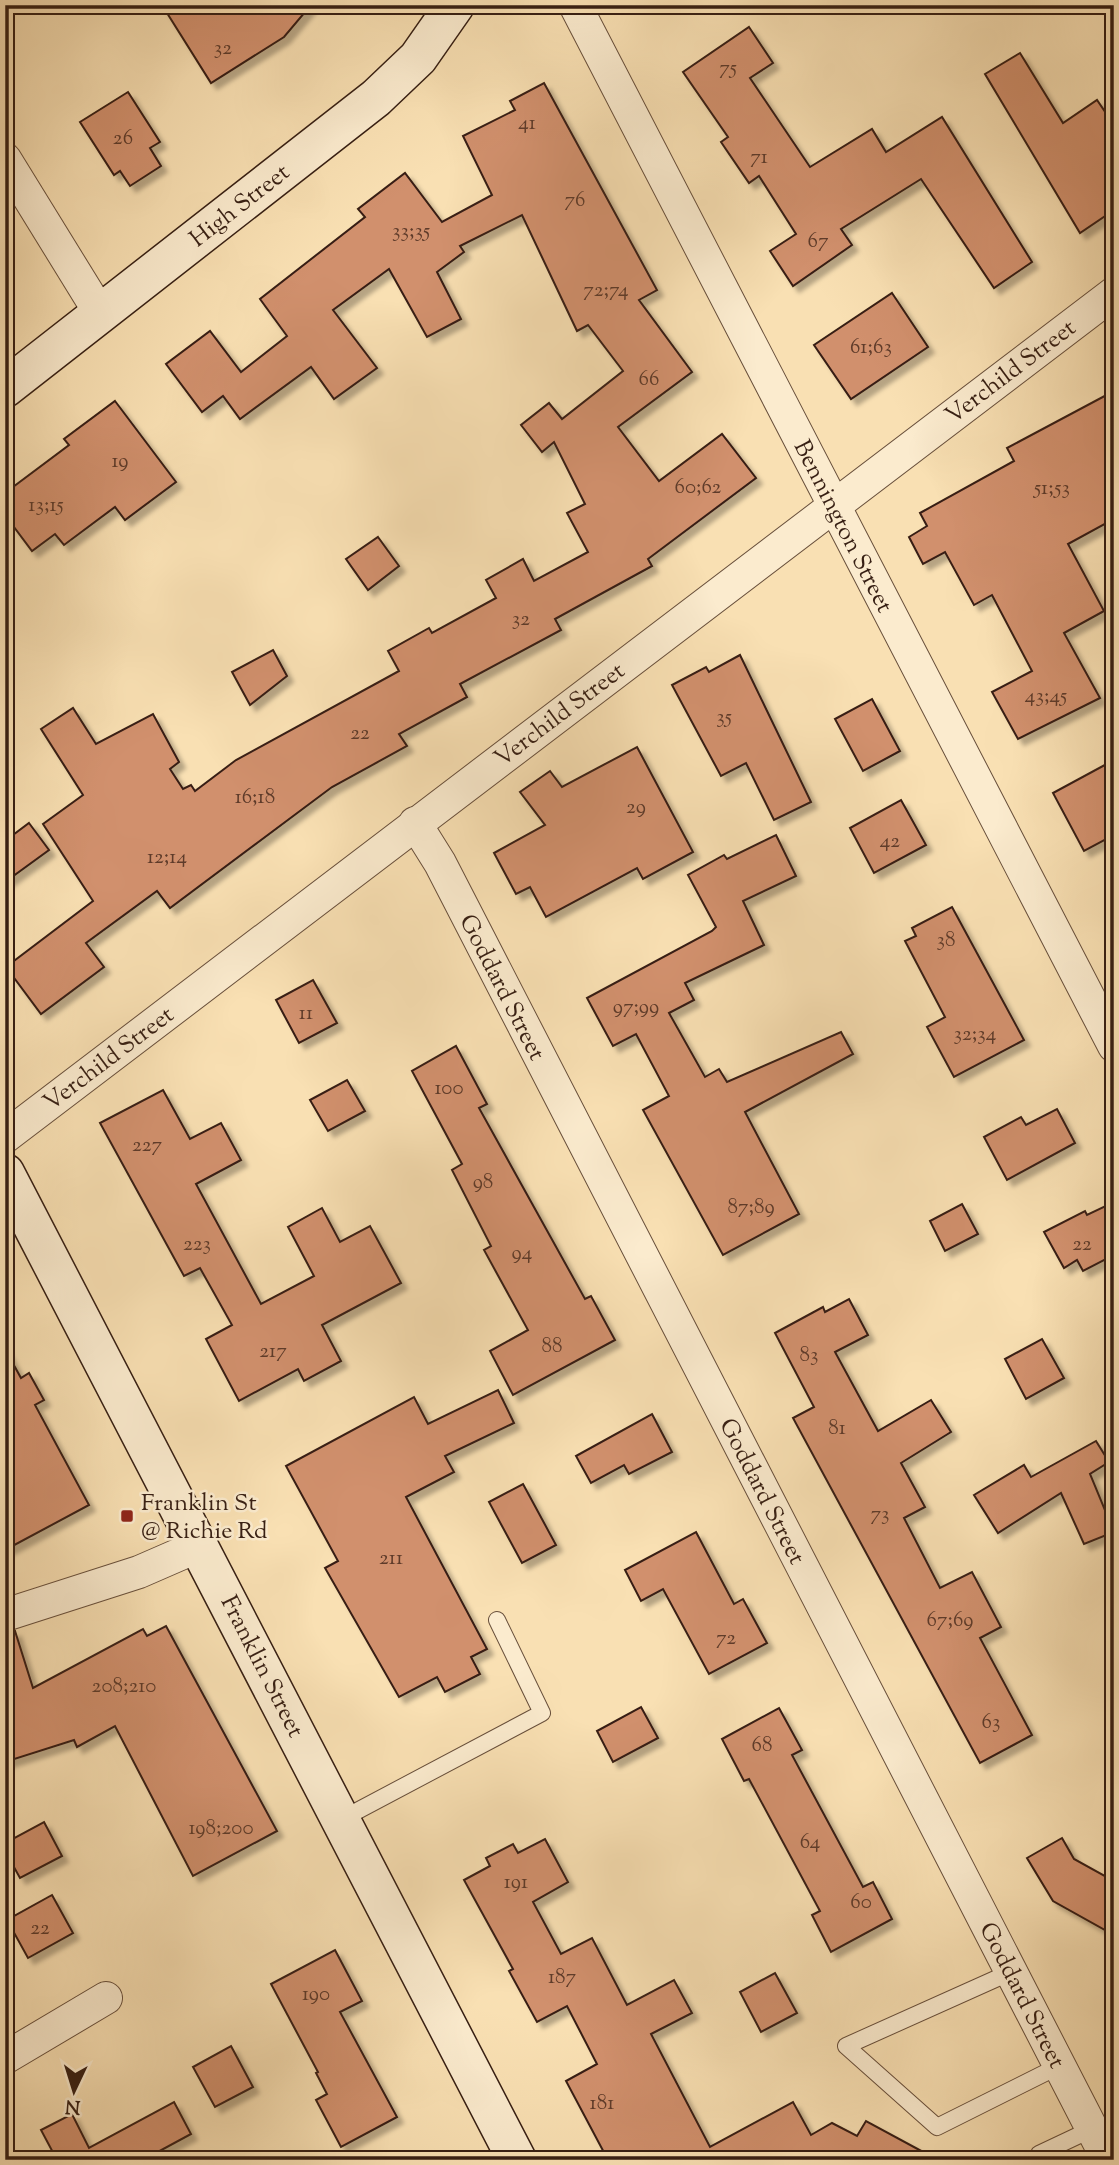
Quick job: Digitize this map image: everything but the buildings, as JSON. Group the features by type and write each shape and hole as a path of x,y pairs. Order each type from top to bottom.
{"main road":[{"name":"High Street","path":"5,388 376,98 418,58 455,5"},
{"name":"Franklin Street","path":"5,1173 201,1545 517,2160"}],"street":[{"name":"Bennington Street","path":"575,5 1114,1046"},
{"path":"5,159 100,313"},
{"name":"Verchild Street","path":"5,1137 1114,293"},
{"name":"Goddard Street","path":"415,824 446,875 1108,2160"},
{"path":"5,1615 139,1572 201,1545"},
{"path":"5,2058 106,1998"}],"lane":[{"path":"342,1819 542,1713 497,1620"},
{"path":"1011,1972 846,2046 937,2127 1059,2066"},
{"path":"1039,2154 1092,2129"}],"place":[{"name":"Franklin St @ Richie Rd","path":"127,1516"}]}
